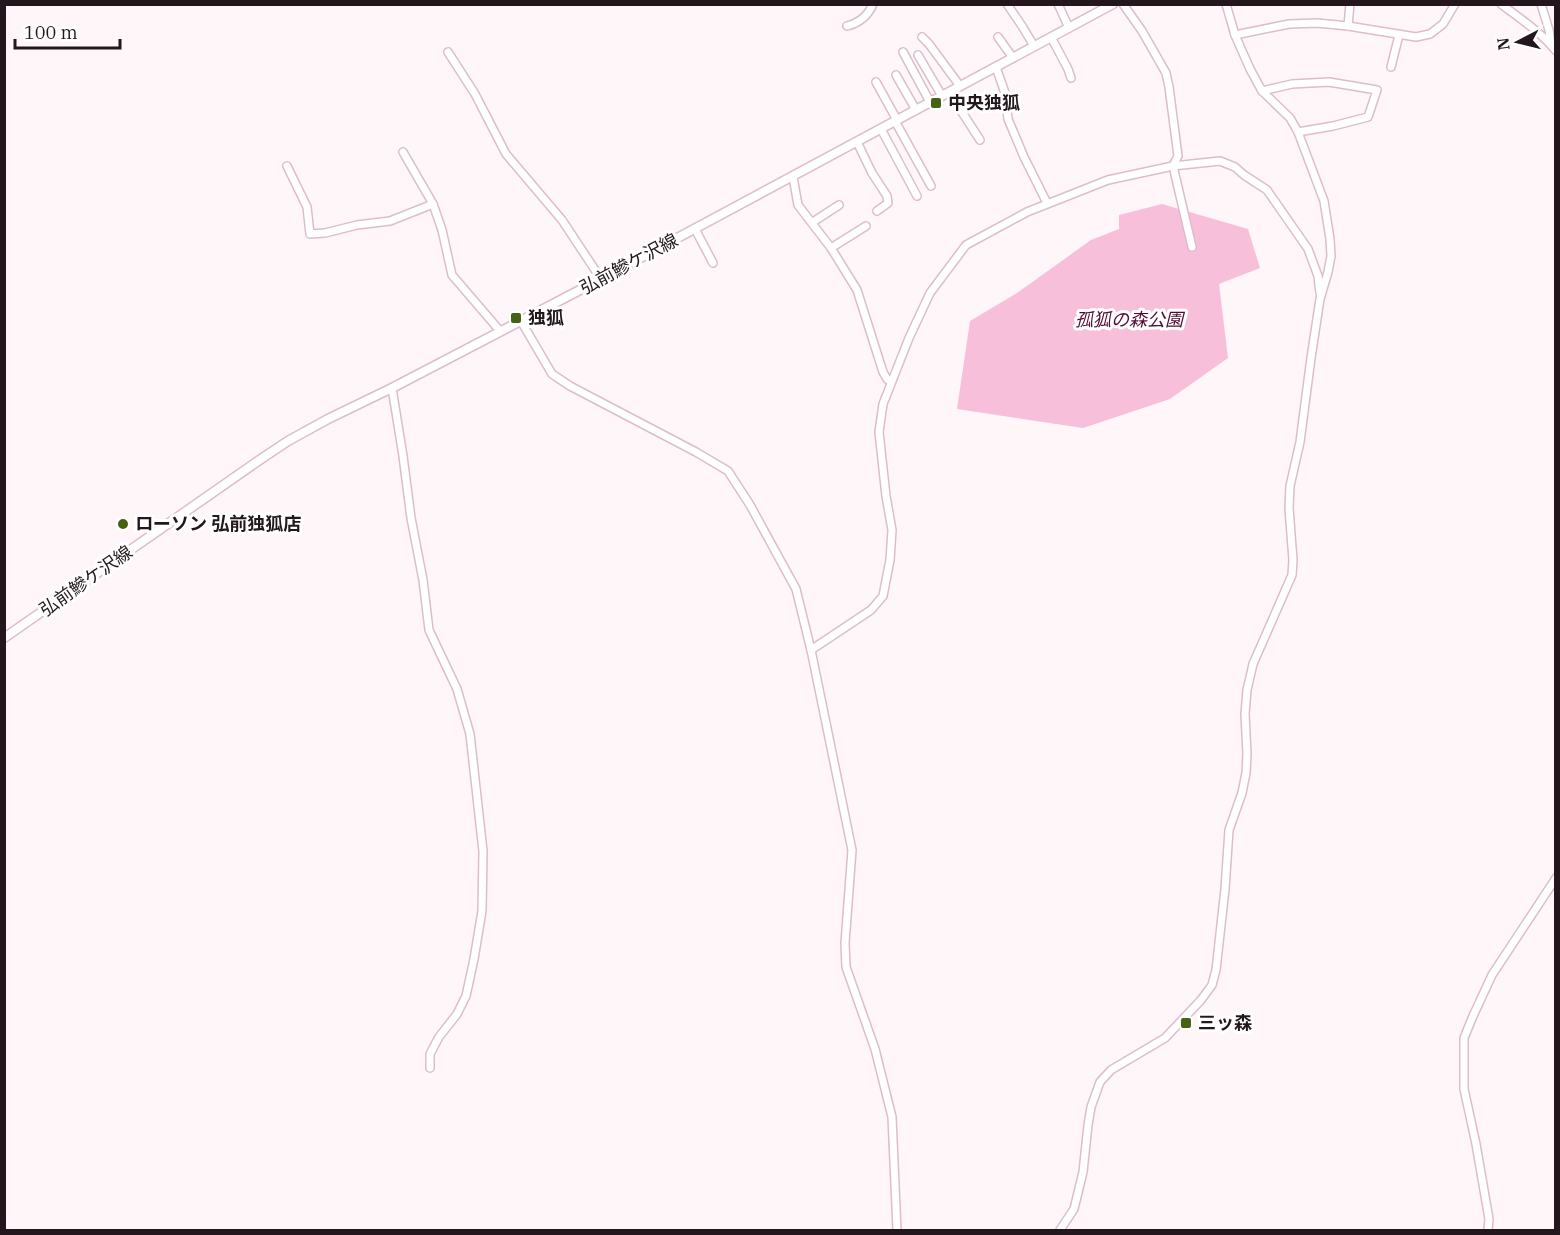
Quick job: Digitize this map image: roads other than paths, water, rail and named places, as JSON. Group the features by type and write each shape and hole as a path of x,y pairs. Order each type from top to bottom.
{"main road":[{"name":"弘前鰺ケ沢線","path":"4,638 288,441 601,279 1113,4"}],"street":[{"path":"847,26 864,18 873,4"},
{"path":"1007,4 1034,46"},
{"path":"1058,4 1069,28"},
{"path":"1123,4 1142,31 1166,73 1170,87 1178,156 1173,166 1192,247"},
{"path":"1060,1230 1074,1209 1083,1172 1091,1107 1100,1082 1112,1070 1165,1038 1202,1000 1212,985 1226,889 1229,830 1242,793 1246,773 1245,714 1249,681 1253,664 1292,575 1290,486 1300,442 1320,299 1330,264 1330,239 1324,201 1298,132 1290,118 1262,91 1235,35 1226,4"},
{"path":"1348,26 1350,4"},
{"path":"1235,35 1289,24 1317,23 1416,37 1430,34 1443,24 1455,4"},
{"path":"1501,4 1553,48"},
{"path":"1541,4 1553,48"},
{"path":"1390,67 1399,35"},
{"path":"922,37 960,86"},
{"path":"998,37 1013,58"},
{"path":"1052,37 1071,78"},
{"path":"448,52 475,93 506,154 562,220 601,279"},
{"path":"903,52 930,102"},
{"path":"918,55 980,140"},
{"path":"996,66 1005,93 1008,119 1047,203"},
{"path":"896,75 916,110"},
{"path":"876,82 931,186"},
{"path":"1262,91 1292,84 1329,82 1377,90 1368,117 1298,132"},
{"path":"881,129 917,196"},
{"path":"857,142 872,173 887,196 888,202 877,212"},
{"path":"404,152 433,204 442,230 452,275 500,331"},
{"path":"811,650 871,610 884,596 892,530 879,432 883,404 930,293 966,245 1047,203 1108,180 1173,166 1220,161 1234,167 1267,190 1308,249 1318,276 1320,299"},
{"path":"287,166 307,207 310,234 390,221 433,204"},
{"path":"793,177 798,205 813,222 857,290 883,372 891,382"},
{"path":"813,222 839,205"},
{"path":"831,248 866,226"},
{"path":"695,229 713,263"},
{"path":"521,321 552,374 578,391 728,471 750,505 796,589 811,650 852,850 845,943 846,967 875,1048 892,1117 897,1230"},
{"path":"392,388 429,630 457,689 470,734 483,851 482,911 466,996 430,1054 430,1068"},
{"path":"1488,1230 1489,1219 1464,1089 1464,1038 1492,975 1556,878"}],"place":[{"name":"中央独狐","path":"936,103"},
{"name":"独狐","path":"516,318"},
{"name":"ローソン 弘前独狐店","path":"123,524"},
{"name":"三ッ森","path":"1186,1023"}],"park label":[{"name":"孤狐の森公園","path":"1129,320"}]}
